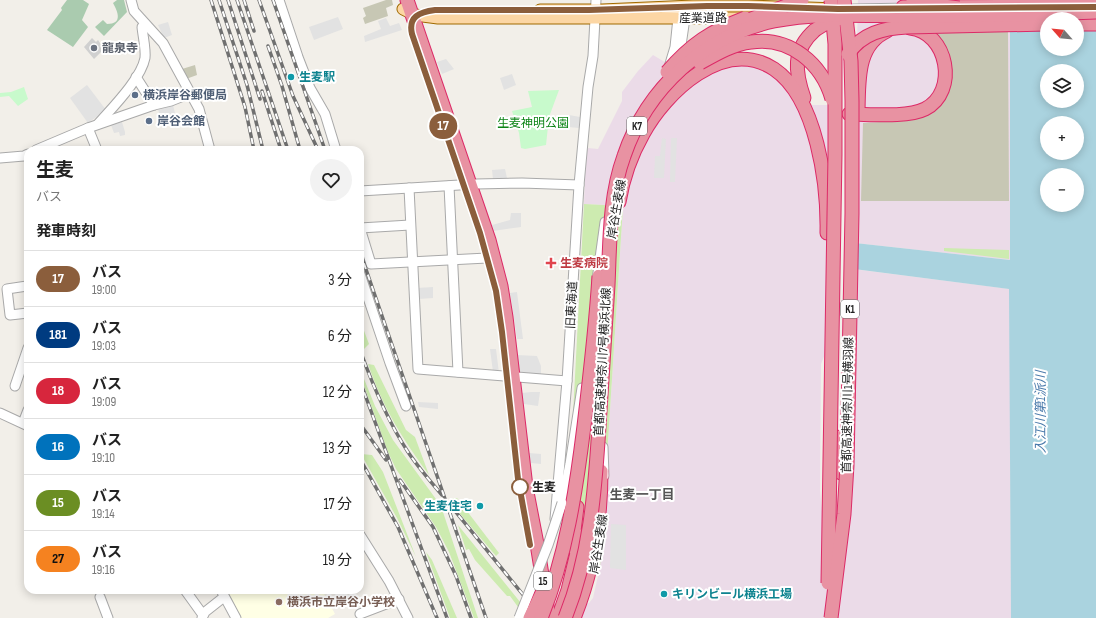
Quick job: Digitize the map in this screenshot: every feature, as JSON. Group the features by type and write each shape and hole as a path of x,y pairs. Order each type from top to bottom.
{"highway":[{"path":"655,88 681,56 707,36 721,27 769,8 784,0"},
{"path":"632,134 643,111 656,90 675,66 694,49 733,26 802,0"},
{"path":"946,0 986,6 1096,6"},
{"name":"首都高速神奈川1号横羽線","path":"831,618 844,514 847,466 852,213 851,61 842,3"},
{"name":"首都高速神奈川1号横羽線","path":"823,618 828,579 835,63 834,30 842,3"},
{"path":"829,517 824,432 828,213 824,171 797,71 798,56 806,40 819,27 843,17 908,4 928,4 959,8 1096,11"},
{"name":"首都高速神奈川7号横浜北線","path":"541,618 555,581 568,527 580,457 586,383 606,200 614,164 623,140 640,107 655,88 680,62 705,42 726,31 780,13 810,8 908,4 986,6"},
{"name":"15","path":"409,9 415,34 467,185 489,240 501,286 506,317 518,479 550,618"},
{"name":"首都高速神奈川7号横浜北線","path":"565,618 584,556 592,517 615,194 623,158 632,134 652,101 667,82 685,65 723,40 760,25 789,19 818,16 1007,15 1096,11"},
{"path":"836,580 841,465 840,437 844,244 843,144 839,95 840,77 845,57 860,40 877,31 895,27 1040,24"},
{"path":"1084,24 1096,24"},
{"path":"845,119 902,114 920,111 930,106 938,96 944,84 946,72 942,55 937,44 925,33 915,28 904,27 888,31 878,36 869,45 863,56 860,73 856,170 852,213"},
{"path":"606,200 624,144 641,117 656,99 682,76 704,61 738,45 759,41 777,43 796,51 814,64 823,77 830,92 834,110 843,194"},
{"path":"832,329 839,263 845,119 841,55"},
{"path":"607,304 614,223 628,166 639,140 652,119 667,99 682,86 704,71 726,61 743,59 764,64 778,72 790,85 802,104 815,136"},
{"name":"15","path":"467,185 496,291 510,377"},
{"path":"558,618 575,563 584,519 590,472 600,341"},
{"path":"530,618 546,583 574,472 586,383"},
{"path":"550,618 564,579 574,531 586,383"},
{"path":"574,618 590,567 599,518 601,497 601,405"},
{"name":"15","path":"534,544 541,618"}],"main road":[{"name":"産業道路","path":"595,9 679,11 693,6 842,3"},
{"path":"842,3 850,21 845,119"},
{"path":"841,55 839,22 842,3"},
{"name":"産業道路","path":"409,9 415,8 437,14"},
{"name":"産業道路","path":"409,9 437,14 624,9 679,11 749,18 839,22 850,21"},
{"name":"産業道路","path":"415,34 422,25 437,14"}],"street":[{"path":"131,0 134,11 163,43 191,93 199,109 209,146"},
{"path":"278,0 310,88 325,114 335,146"},
{"path":"842,3 1009,7 1096,6"},
{"name":"旧東海道","path":"534,544 554,537 567,381 579,185 588,87 593,56 595,9"},
{"name":"岸谷生麦線","path":"580,618 598,560 604,524 605,509 600,341 613,225 619,190 625,170 636,143 674,75 680,57 679,11"},
{"path":"850,21 1096,16"},
{"path":"93,127 142,69 145,57 142,27 145,24"},
{"name":"岸谷生麦線","path":"519,618 544,557 562,503 586,383 607,212 614,180 619,163 630,139 655,96 670,65 680,30"},
{"path":"136,77 154,105"},
{"path":"46,146 93,127 191,93"},
{"path":"93,127 96,146"},
{"path":"0,158 24,156"},
{"path":"364,191 522,183 579,185"},
{"path":"449,186 458,372"},
{"path":"409,188 418,369 567,381"},
{"path":"364,228 410,225"},
{"path":"364,241 371,264 487,258"},
{"path":"24,286 7,289 10,315 24,313"},
{"path":"364,286 406,406"},
{"path":"15,386 24,360"},
{"path":"0,413 24,423"},
{"path":"364,541 389,581 408,618"},
{"path":"188,594 203,616 222,594"},
{"path":"224,594 236,618"},
{"path":"100,597 108,618"},
{"path":"360,614 399,600"}],"shaded area":[{"path":"67,0 83,0 89,4 82,20 88,27 73,47 47,30 62,10 61,8"},
{"path":"117,0 124,0 127,12 104,36 95,27 103,20 107,24 117,20 118,14 113,3"},
{"path":"386,0 392,0 393,5 386,8 388,16 365,24 363,18 366,16 363,8"},
{"path":"858,0 1010,0 1010,260 855,243 859,82 857,44"},
{"path":"338,17 343,29 314,40 309,27"},
{"path":"386,18 390,26 399,23 402,30 365,42 364,36 381,29 378,21"},
{"path":"168,22 172,35 164,38 158,25"},
{"path":"929,31 1008,31 1009,201 861,201 863,123 915,119 928,111 948,82"},
{"name":"龍泉寺","path":"92,38 96,42 98,40 104,49 94,59 84,47"},
{"name":"キリンビール横浜工場","path":"653,55 695,80 716,69 749,63 778,78 798,105 830,105 827,349 821,364 820,491 824,533 849,532 853,422 853,269 1010,289 1011,618 571,618 581,606 589,603 593,598 600,567 623,206 584,204 586,151 588,148 598,149 622,101 622,92 638,71"},
{"path":"446,59 454,69 442,74 437,62"},
{"path":"195,65 197,75 186,79 182,69"},
{"path":"512,74 516,85 504,90 500,78"},
{"path":"87,85 106,110 88,123 70,98"},
{"path":"173,105 176,117 161,120 158,109"},
{"path":"195,114 197,123 180,126 178,117"},
{"path":"569,115 580,117 579,128 568,127"},
{"path":"122,122 125,135 120,136 119,132 114,133 111,125"},
{"path":"662,138 666,139 664,178 654,178 655,156 660,156"},
{"path":"671,138 677,138 675,182 670,182"},
{"path":"505,169 507,178 493,179 492,170"},
{"path":"511,213 521,213 521,227 493,231 492,225 510,220"},
{"path":"433,287 433,298 418,299 417,288"},
{"path":"517,292 523,339 517,339 510,293"},
{"path":"490,349 496,349 499,373 493,372"},
{"path":"517,355 537,356 541,366 541,375 519,373"},
{"path":"540,392 538,406 524,404 522,393"},
{"path":"418,402 438,403 438,409 419,407"},
{"path":"529,453 541,454 541,464 531,463"},
{"path":"611,524 626,525 626,570 610,568"},
{"name":"横浜市立岸谷小学校","path":"226,594 324,594 335,614 328,618 239,618"}],"green space":[{"path":"24,87 28,99 18,106 9,96 0,97 0,93 11,92"},
{"name":"生麦神明公園","path":"559,90 549,117 546,145 525,149 521,148 519,133 512,111 532,107 528,91"},
{"path":"584,204 623,206 600,567 565,568"},
{"path":"944,248 1009,250 1009,259 944,251"},
{"path":"364,331 369,344 364,349"},
{"path":"368,364 374,365 406,430 415,437 429,475 394,422 380,395"},
{"path":"364,379 375,406 393,440 441,506 478,618 474,618 449,552 436,527 396,469 388,452 364,386"},
{"path":"364,454 372,455 383,472 416,557 397,518 364,459"},
{"path":"457,498 499,553 496,556 449,501"},
{"path":"458,525 533,618 526,618 510,596 507,596 475,560 469,549 466,550"},
{"path":"426,552 432,560 457,618 450,618"}],"water":[{"name":"入江川第1派川","path":"1010,0 1096,0 1096,618 1011,618 1009,289 854,269 855,243 1010,260"}],"railway":[{"path":"211,0 245,107 253,146"},
{"path":"219,0 247,85 262,146"},
{"path":"228,0 260,99"},
{"path":"237,0 287,146"},
{"path":"244,0 254,31"},
{"path":"259,0 293,96 316,146"},
{"path":"273,0 324,146"},
{"path":"268,46 282,86 299,146"},
{"path":"262,91 280,146"},
{"path":"364,264 486,618"},
{"path":"364,361 375,390 393,428 412,458 442,495"},
{"path":"364,392 447,618"},
{"path":"364,430 386,460"},
{"path":"364,466 398,527 437,618"},
{"path":"400,480 433,527 456,576 471,618"},
{"path":"451,506 542,618"}],"bus line":[{"name":"17","path":"530,545 518,479 496,291 480,233 412,34 412,21 419,14 435,10 602,10 693,6 838,9 1096,7"}],"place":[{"name":"龍泉寺","path":"94,48"},
{"name":"生麦駅","path":"291,77"},
{"name":"横浜岸谷郵便局","path":"135,95"},
{"name":"岸谷会館","path":"149,121"},
{"name":"生麦病院","path":"551,263"},
{"name":"生麦","path":"520,487"},
{"name":"生麦住宅","path":"480,506"},
{"name":"キリンビール横浜工場","path":"664,594"},
{"name":"横浜市立岸谷小学校","path":"279,602"}],"district":[{"name":"生麦一丁目","path":"642,495"}]}
